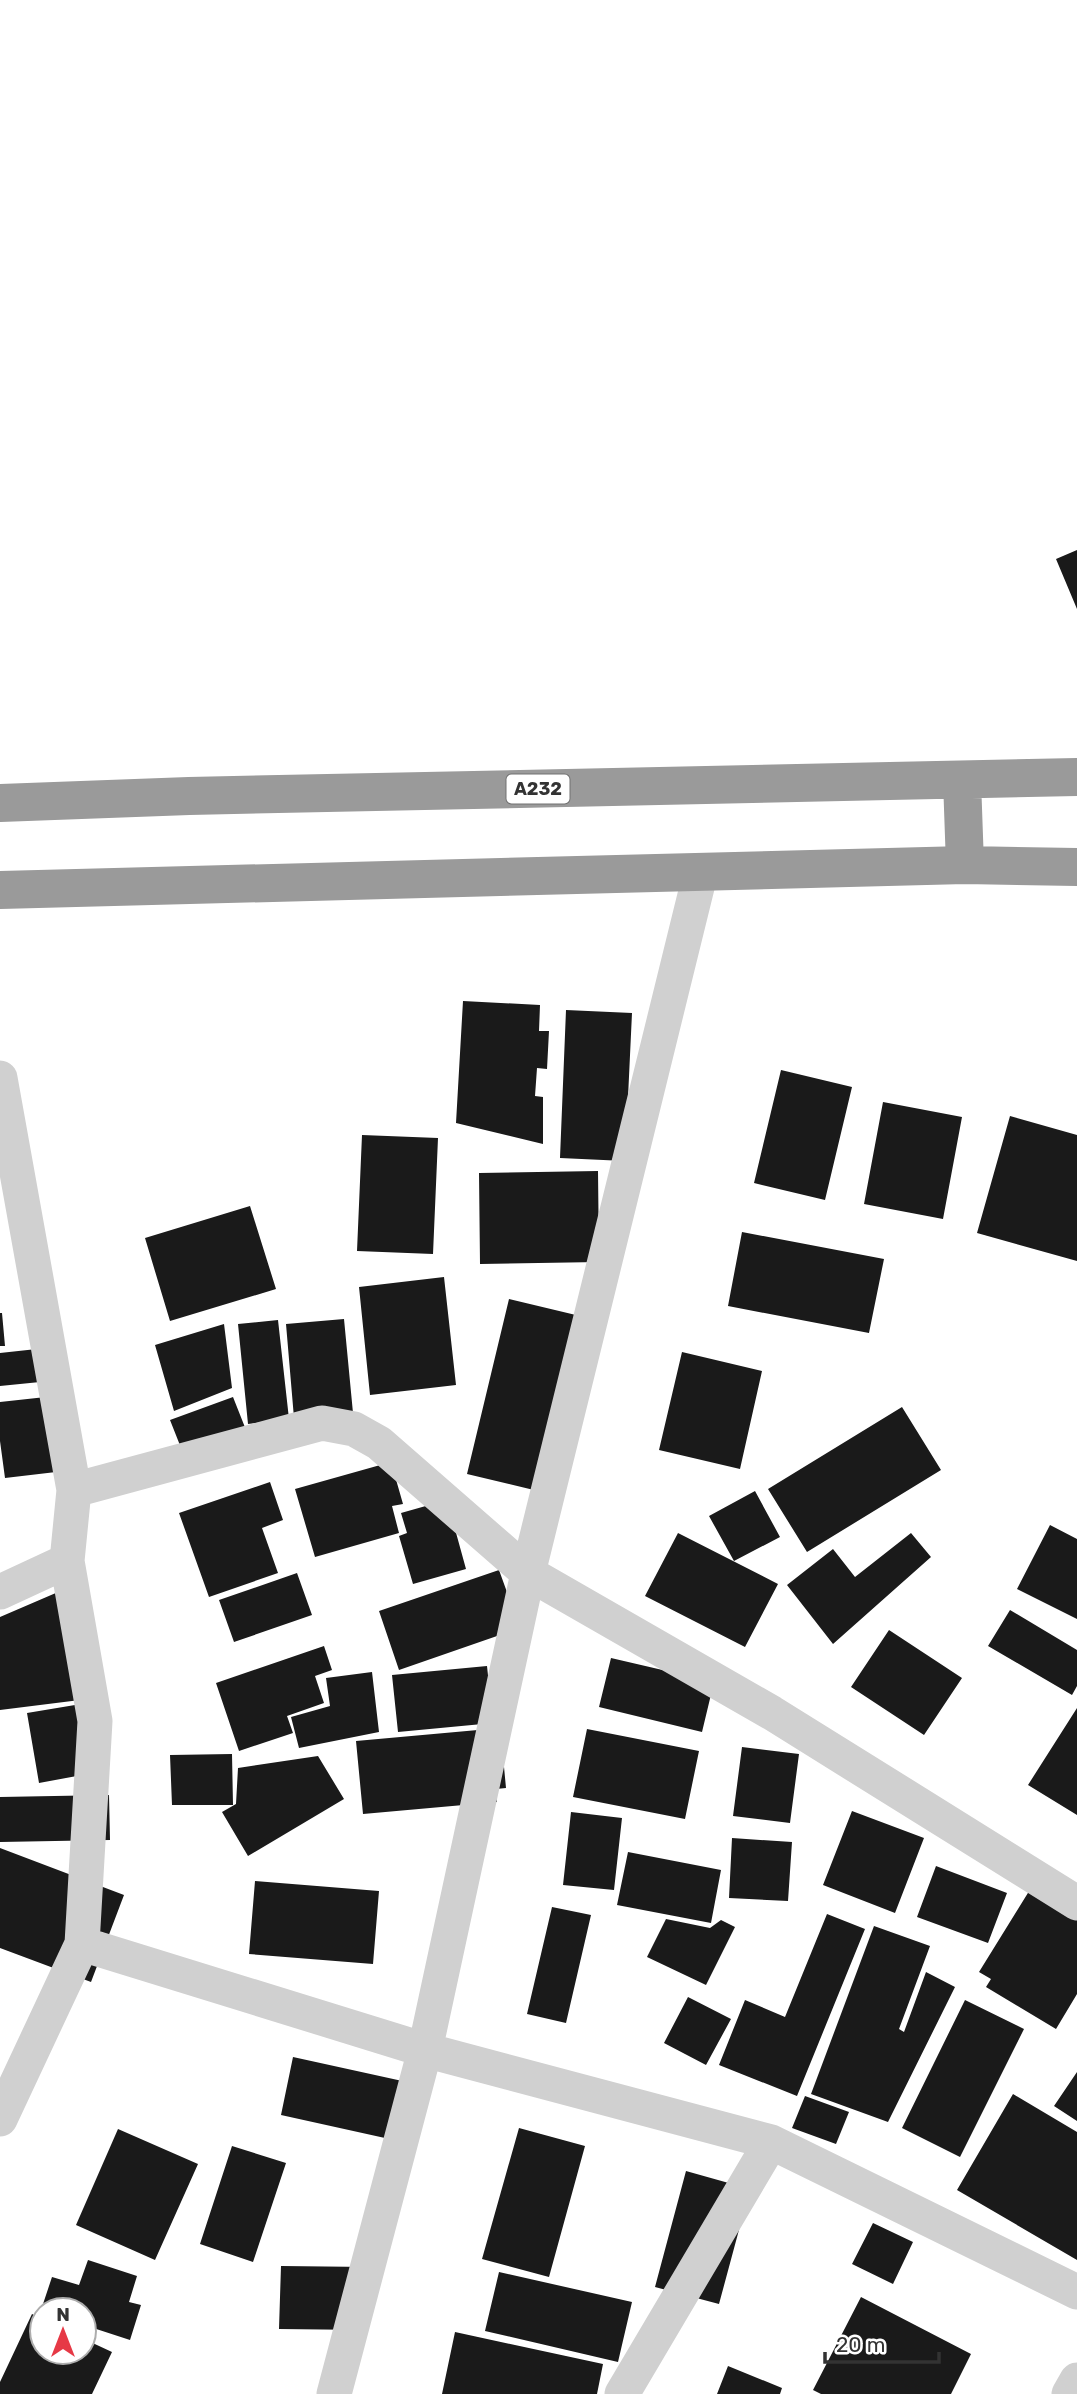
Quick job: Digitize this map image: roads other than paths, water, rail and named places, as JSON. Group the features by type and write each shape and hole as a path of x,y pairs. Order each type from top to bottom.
{"highway":[{"name":"A232","path":"0,803 217,795 1077,777"},
{"path":"962,780 965,865"},
{"path":"0,890 965,865 1077,867"}],"street":[{"path":"334,2394 425,2050 528,1573 701,871"},
{"path":"0,1078 74,1490 67,1562 95,1721 82,1944 0,2119"},
{"path":"74,1490 322,1423 354,1429 379,1443 528,1573 772,1713 1077,1903"},
{"path":"0,1592 67,1562"},
{"path":"82,1944 425,2050 771,2142 1077,2292"},
{"path":"622,2394 771,2142"},
{"path":"1069,2394 1077,2379"}]}
